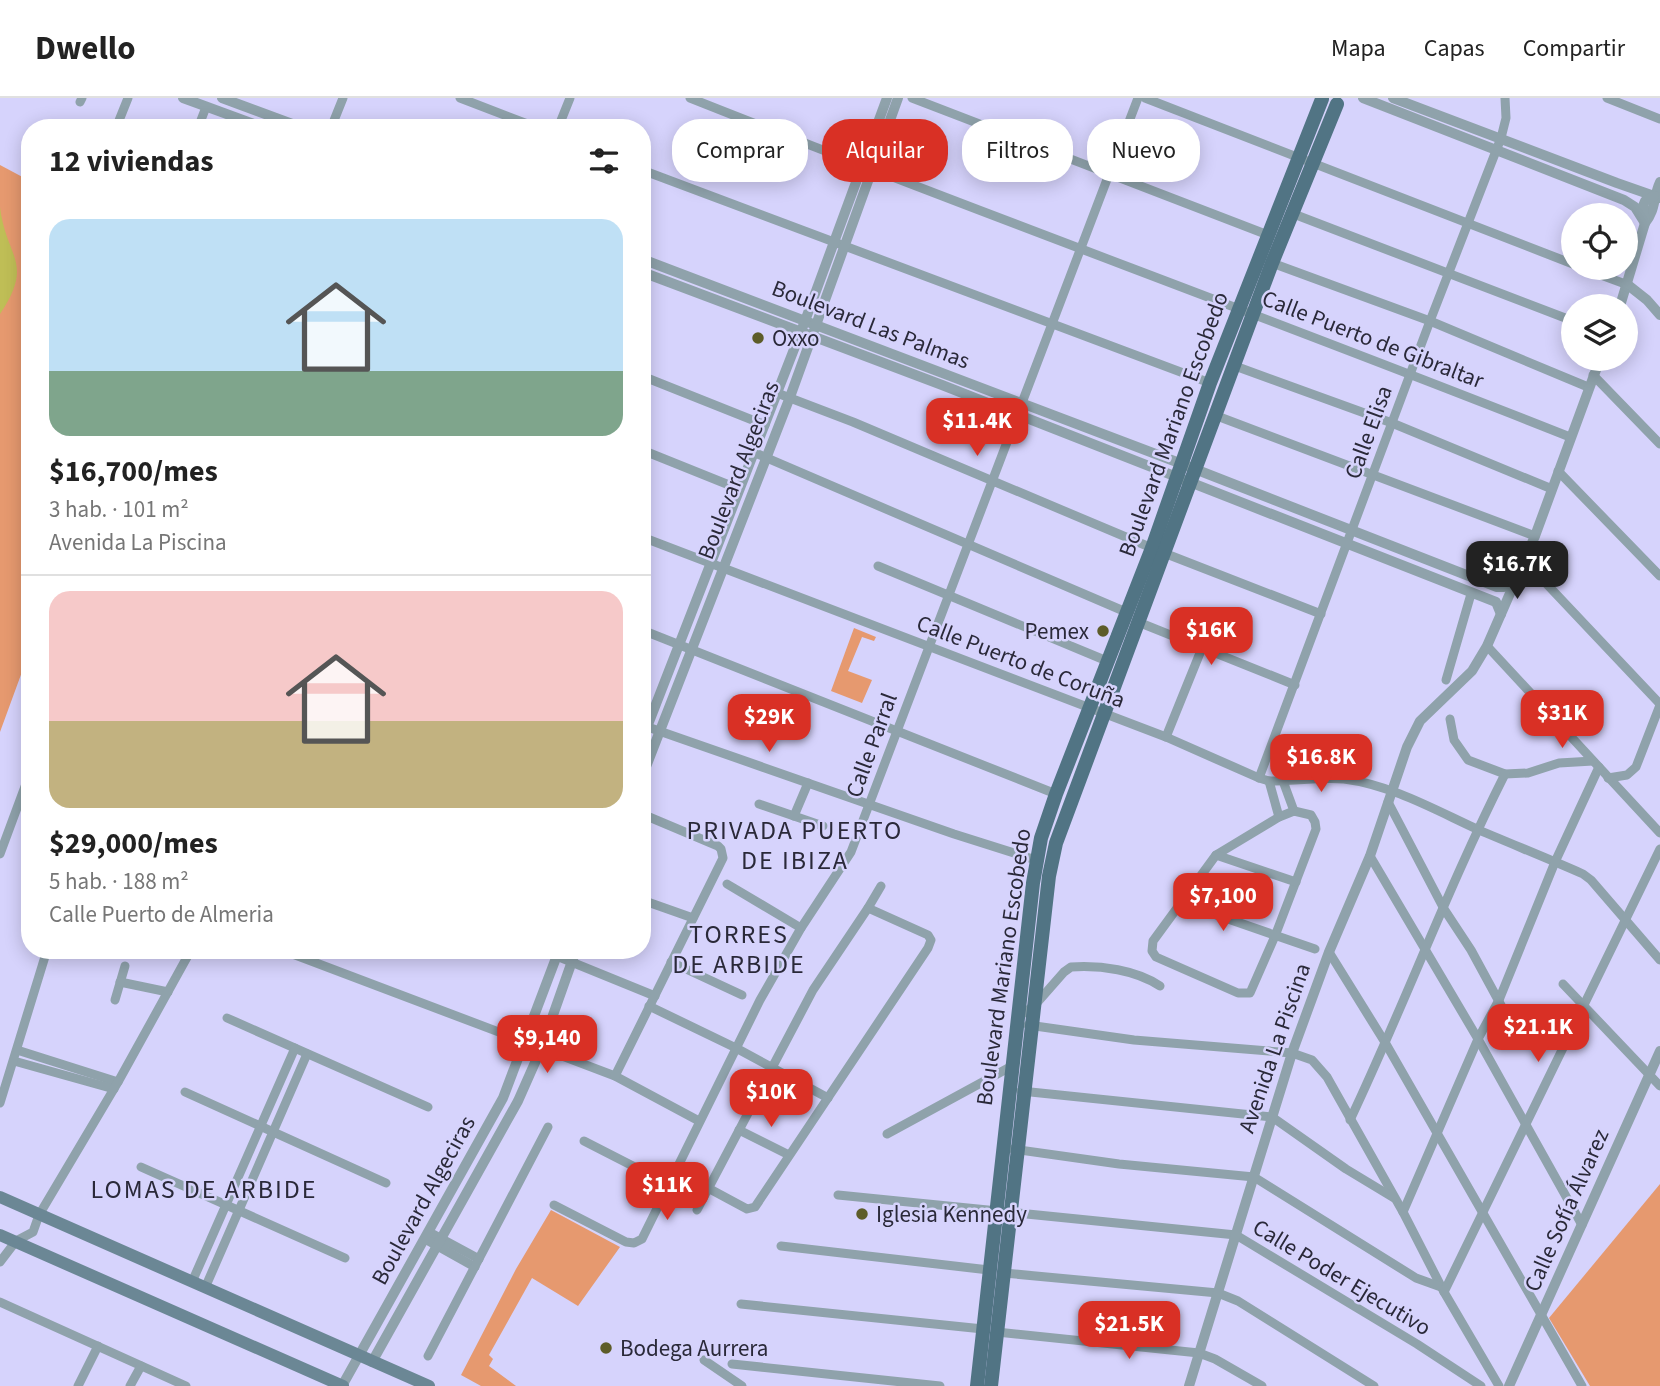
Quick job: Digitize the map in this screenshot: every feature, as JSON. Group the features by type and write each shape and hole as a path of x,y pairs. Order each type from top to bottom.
{"main road":[{"path":"1321,99 1336,104 1351,98"},
{"name":"Boulevard Mariano Escobedo","path":"977,1386 1004,1273 1018,1150 1017,1091 1012,1066 1036,860 1056,794 1126,612 1194,476 1217,416 1291,213 1321,99"},
{"name":"Boulevard Mariano Escobedo","path":"991,1386 989,1270 1002,1148 1032,1026 1049,876 1056,843 1138,622 1180,470 1210,383 1268,235 1336,104"},
{"path":"0,1197 429,1386"},
{"path":"0,1235 342,1386"}],"street":[{"path":"120,119 128,98"},
{"path":"183,98 240,119"},
{"path":"222,98 279,119"},
{"path":"335,119 343,98"},
{"path":"460,98 515,119"},
{"path":"562,119 570,98"},
{"name":"Calle Puerto de Gibraltar","path":"690,98 822,150"},
{"name":"Boulevard Algeciras","path":"879,119 887,98"},
{"name":"Boulevard Algeciras","path":"890,119 898,98"},
{"path":"912,98 1087,164"},
{"name":"Calle Parral","path":"1130,119 1138,98"},
{"path":"1145,98 1561,259"},
{"path":"1363,98 1624,200 1635,207 1645,223"},
{"path":"1394,98 1657,197"},
{"name":"Calle Elisa","path":"1259,778 1410,373 1497,150 1506,118 1505,98"},
{"path":"1607,98 1660,119"},
{"path":"201,119 206,107"},
{"path":"651,173 1210,383"},
{"name":"Boulevard Algeciras","path":"810,323 833,241 855,182"},
{"name":"Boulevard Algeciras","path":"651,711 777,393 845,246 868,182"},
{"name":"Calle Puerto de Gibraltar","path":"904,182 1254,313 1570,437"},
{"name":"Calle Parral","path":"554,1205 626,1242 634,1243 642,1238 760,1000 801,928 851,852 1106,182"},
{"path":"1133,182 1268,235"},
{"path":"1657,197 1660,182"},
{"path":"1625,294 1645,223 1643,206 1645,201 1657,197"},
{"path":"1291,213 1561,316"},
{"name":"Boulevard Las Palmas","path":"651,262 1180,470 1347,545 1496,603"},
{"path":"1272,263 1430,321 1588,387"},
{"name":"Boulevard Las Palmas","path":"651,275 805,335 1019,408"},
{"path":"1615,280 1628,285 1660,314"},
{"name":"Boulevard Algeciras","path":"651,753 790,397 805,335"},
{"path":"1235,366 1392,423 1552,489"},
{"name":"Avenida La Piscina","path":"1189,1386 1292,1053 1329,952 1370,856 1407,747 1420,721 1472,671 1487,646 1535,536 1594,371"},
{"path":"1593,374 1660,444"},
{"path":"651,380 765,425"},
{"path":"777,393 993,480 1158,551 1321,614"},
{"path":"1217,416 1535,536"},
{"path":"753,452 1126,612"},
{"path":"651,454 739,489"},
{"path":"1558,471 1660,576"},
{"name":"Boulevard Las Palmas","path":"1194,476 1501,587"},
{"name":"Calle Puerto de Coruña","path":"651,540 1166,737 1259,778 1269,781 1345,779 1389,797 1448,814 1583,874 1660,960"},
{"path":"1525,561 1660,704 1636,767 1627,775 1608,778"},
{"path":"878,566 1107,661"},
{"path":"1501,614 1496,603 1502,596 1501,587 1515,582"},
{"path":"1446,680 1471,594"},
{"path":"1138,622 1295,685"},
{"path":"651,633 1056,794"},
{"path":"1487,646 1660,833"},
{"path":"1166,737 1202,648"},
{"path":"1450,719 1454,740 1468,760 1505,774 1528,773 1559,763 1596,764"},
{"path":"651,729 1036,860"},
{"path":"1403,1212 1478,1038 1499,1000 1596,764"},
{"path":"1350,1120 1386,1044 1477,829 1505,774"},
{"path":"1269,781 1279,817"},
{"path":"1283,781 1294,811"},
{"path":"794,816 808,783"},
{"path":"0,854 21,797"},
{"path":"1389,797 1444,909 1509,1020"},
{"path":"759,804 823,827"},
{"path":"1294,811 1311,815 1316,825 1253,990 1242,994 1153,954 1153,941 1216,855 1279,817 1294,811"},
{"path":"615,1076 723,862 723,853 718,846 651,818"},
{"path":"1442,1290 1484,1212 1660,849"},
{"path":"1216,855 1296,882"},
{"path":"1370,856 1478,1038 1582,1225"},
{"path":"727,884 801,928"},
{"path":"697,1210 813,990 881,886"},
{"path":"651,903 693,918"},
{"path":"1182,903 1315,949"},
{"path":"708,1188 747,1209 753,1209 929,948 931,940 928,935 868,908"},
{"path":"1329,952 1484,1212 1582,1386"},
{"path":"0,1103 44,959"},
{"path":"0,1262 16,1241 30,1235 186,959"},
{"path":"306,959 615,1076 699,1121"},
{"name":"Boulevard Algeciras","path":"342,1386 503,1098 556,959"},
{"path":"567,959 655,996"},
{"name":"Boulevard Algeciras","path":"372,1362 518,1101 541,1049 572,959"},
{"path":"671,962 742,995"},
{"path":"114,1000 125,966"},
{"path":"1160,986 1142,975 1071,967 1017,1021 1032,1026 1134,1040 1292,1053 1312,1060 1322,1069 1396,1199 1442,1290 1499,1386"},
{"path":"120,982 168,992"},
{"path":"1563,984 1584,1003 1660,1086"},
{"path":"649,1006 736,1048 828,1098"},
{"path":"227,1018 428,1107"},
{"path":"192,1282 295,1048"},
{"path":"17,1050 116,1086"},
{"name":"Calle Sofía Álvarez","path":"1509,1386 1660,1051"},
{"path":"205,1287 307,1054"},
{"path":"14,1061 116,1086"},
{"path":"887,1134 1012,1066"},
{"path":"1017,1091 1272,1117 1346,1169 1396,1199"},
{"path":"185,1092 386,1182"},
{"path":"428,1356 548,1126"},
{"path":"739,1129 789,1154"},
{"path":"584,1141 668,1184"},
{"path":"1002,1148 1119,1164 1254,1177 1416,1278 1442,1290"},
{"path":"142,1167 345,1258"},
{"name":"Calle Poder Ejecutivo","path":"838,1195 1236,1235 1417,1344 1481,1386"},
{"path":"427,1235 477,1263"},
{"path":"781,1246 989,1270"},
{"path":"1004,1273 1218,1293 1238,1301 1374,1386"},
{"path":"0,1302 182,1385"},
{"path":"741,1304 1199,1353 1215,1359 1262,1386"},
{"path":"78,1386 98,1346"},
{"path":"704,1360 742,1386"},
{"path":"732,1364 940,1386"},
{"path":"130,1386 141,1366"}],"shaded area":[{"path":"0,165 21,176 21,675 0,732"},
{"path":"0,207 17,271 16,283 0,314"},
{"path":"854,628 876,637 874,641 862,637 848,671 872,680 862,703 831,691"},
{"path":"1660,1184 1660,1386 1590,1386 1549,1318"},
{"path":"551,1210 620,1247 578,1306 532,1278 489,1355 493,1359 489,1366 516,1386 481,1386 461,1375 516,1269"}],"place":[{"name":"Oxxo","path":"758,338"},
{"name":"Pemex","path":"1103,631"},
{"name":"Iglesia Kennedy","path":"862,1214"},
{"name":"Bodega Aurrera","path":"606,1348"}],"district":[{"name":"PRIVADA PUERTO DE IBIZA","path":"795,845"},
{"name":"TORRES DE ARBIDE","path":"739,949"},
{"name":"LOMAS DE ARBIDE","path":"204,1189"}]}
